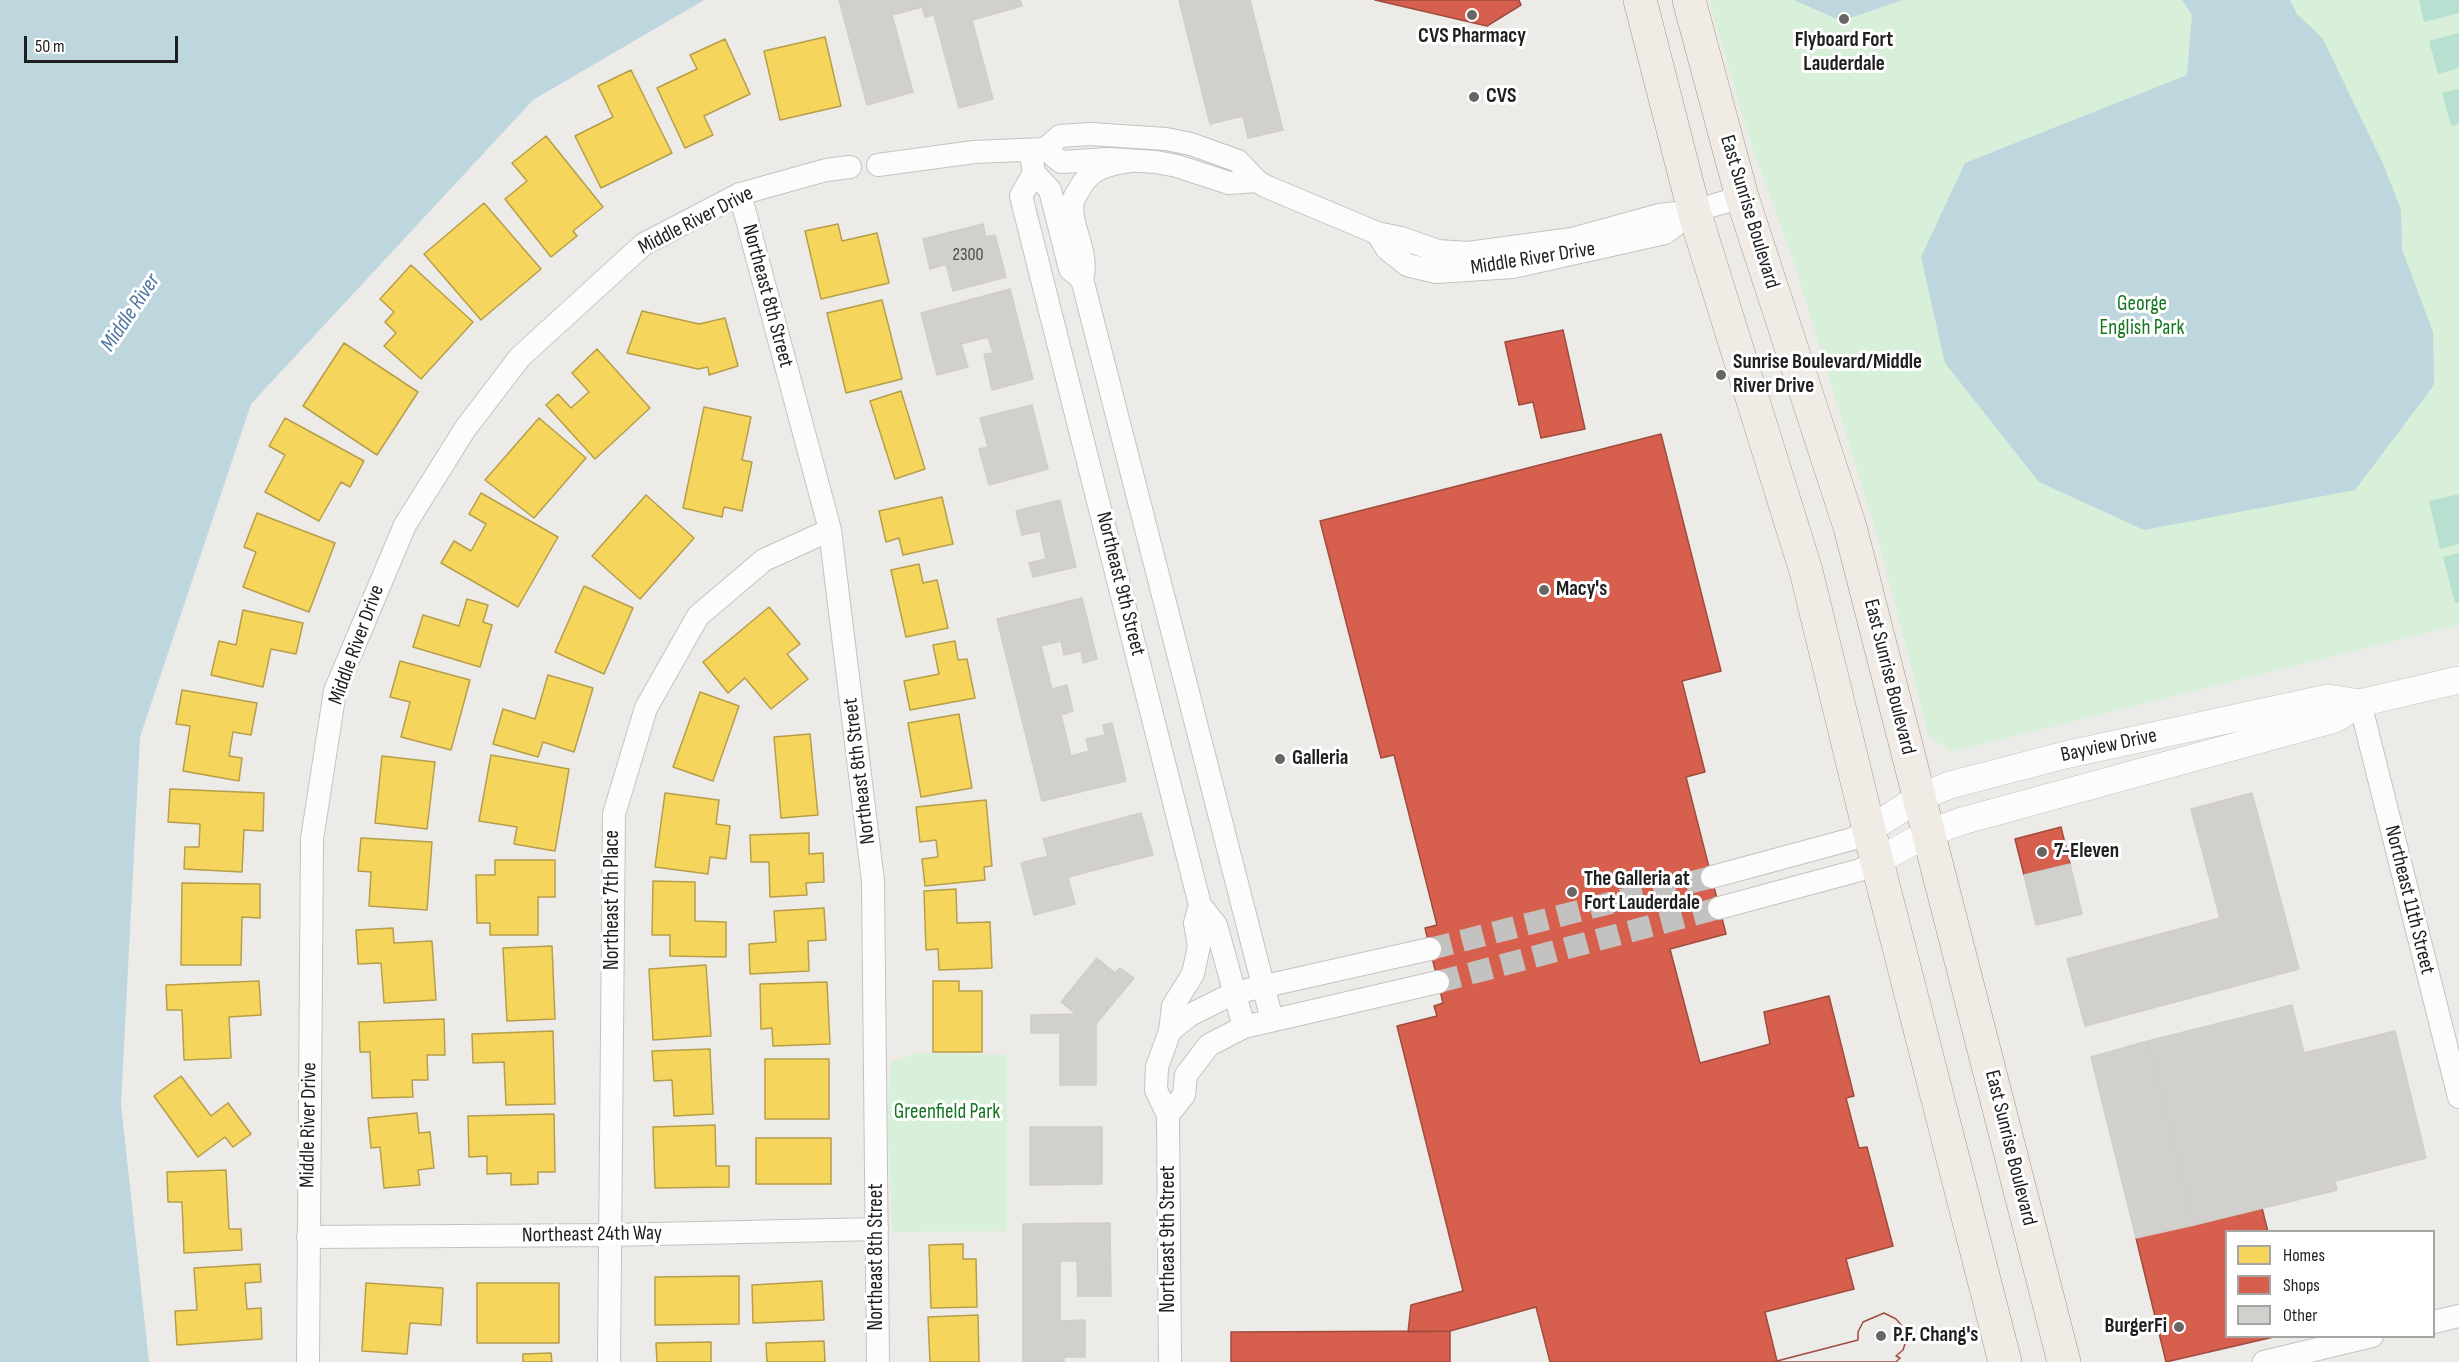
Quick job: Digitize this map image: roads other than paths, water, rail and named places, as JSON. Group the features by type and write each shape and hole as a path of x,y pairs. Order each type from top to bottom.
{"main road":[{"path":"1640,0 1694,211 1806,571 1869,830 2007,1359"},
{"name":"East Sunrise Boulevard","path":"1689,0 1742,197 1850,527 2064,1362"}],"street":[{"name":"Middle River Drive","path":"1038,150 1060,136 1090,134 1166,139 1191,144 1238,161 1257,181 1377,233 1387,249 1407,265 1436,272 1513,267 1665,233 1694,211 1742,197"},
{"name":"Middle River Drive","path":"878,165 974,152 1038,150 1061,162 1109,159 1130,161 1177,166 1229,183 1257,181"},
{"name":"Northeast 9th Street","path":"1038,150 1035,173 1021,196 1200,905 1216,926 1244,1027"},
{"name":"Northeast 9th Street","path":"1130,161 1106,165 1086,177 1073,201 1075,222 1086,266 1082,279 1272,1020"},
{"name":"Middle River Drive","path":"308,1362 312,839 335,691 405,525 465,429 520,357 644,244 740,194 826,170 850,167"},
{"name":"Northeast 9th Street","path":"1035,173 1050,190 1070,269 1082,279"},
{"name":"Northeast 8th Street","path":"740,194 830,530 873,881 878,1362"},
{"name":"Northeast 7th Place","path":"609,1362 614,814 645,708 698,616 764,560 830,530"},
{"name":"Bayview Drive","path":"1877,861 1929,833 1983,815 2335,719 2360,703 2459,680"},
{"name":"Bayview Drive","path":"1869,830 1920,797 1973,779 2115,743 2328,698 2360,703"},
{"name":"Northeast 11th Street","path":"2360,703 2459,1098"},
{"path":"1712,877 1852,839 1869,830"},
{"path":"1719,908 1860,870 1877,861"},
{"name":"Northeast 9th Street","path":"1170,1362 1168,1115 1156,1090 1157,1067 1170,1031 1173,1006 1193,974 1199,946 1195,923 1200,905"},
{"path":"1170,1031 1190,1015 1234,993 1430,950"},
{"path":"1168,1115 1184,1095 1186,1075 1209,1045 1244,1027 1438,982"},
{"name":"Northeast 24th Way","path":"308,1237 611,1235 877,1229"},
{"path":"2435,1322 2459,1316"},
{"path":"2264,1362 2364,1338"}],"water":[{"name":"Middle River","path":"0,0 704,0 533,100 251,404 140,737 121,1104 149,1362 0,1362"},
{"path":"1794,0 1903,0 1841,21"},
{"path":"2182,0 2290,0 2297,14 2323,39 2384,166 2401,210 2402,249 2433,332 2434,385 2355,490 2144,530 2039,482 1945,363 1921,257 1965,163 2187,75 2192,15"}],"tunnel":[{"path":"1430,949 1712,877"},
{"path":"1438,982 1719,908"}],"place":[{"name":"CVS Pharmacy","path":"1472,15"},
{"name":"Flyboard Fort Lauderdale","path":"1844,19"},
{"name":"CVS","path":"1474,97"},
{"name":"Sunrise Boulevard/Middle River Drive","path":"1721,375"},
{"name":"Macy's","path":"1544,590"},
{"name":"Galleria","path":"1280,759"},
{"name":"7-Eleven","path":"2042,852"},
{"name":"The Galleria at Fort Lauderdale","path":"1572,892"},
{"name":"BurgerFi","path":"2179,1327"},
{"name":"P.F. Chang's","path":"1881,1336"}],"park label":[{"name":"George English Park","path":"2142,317"},
{"name":"Greenfield Park","path":"947,1113"}]}
